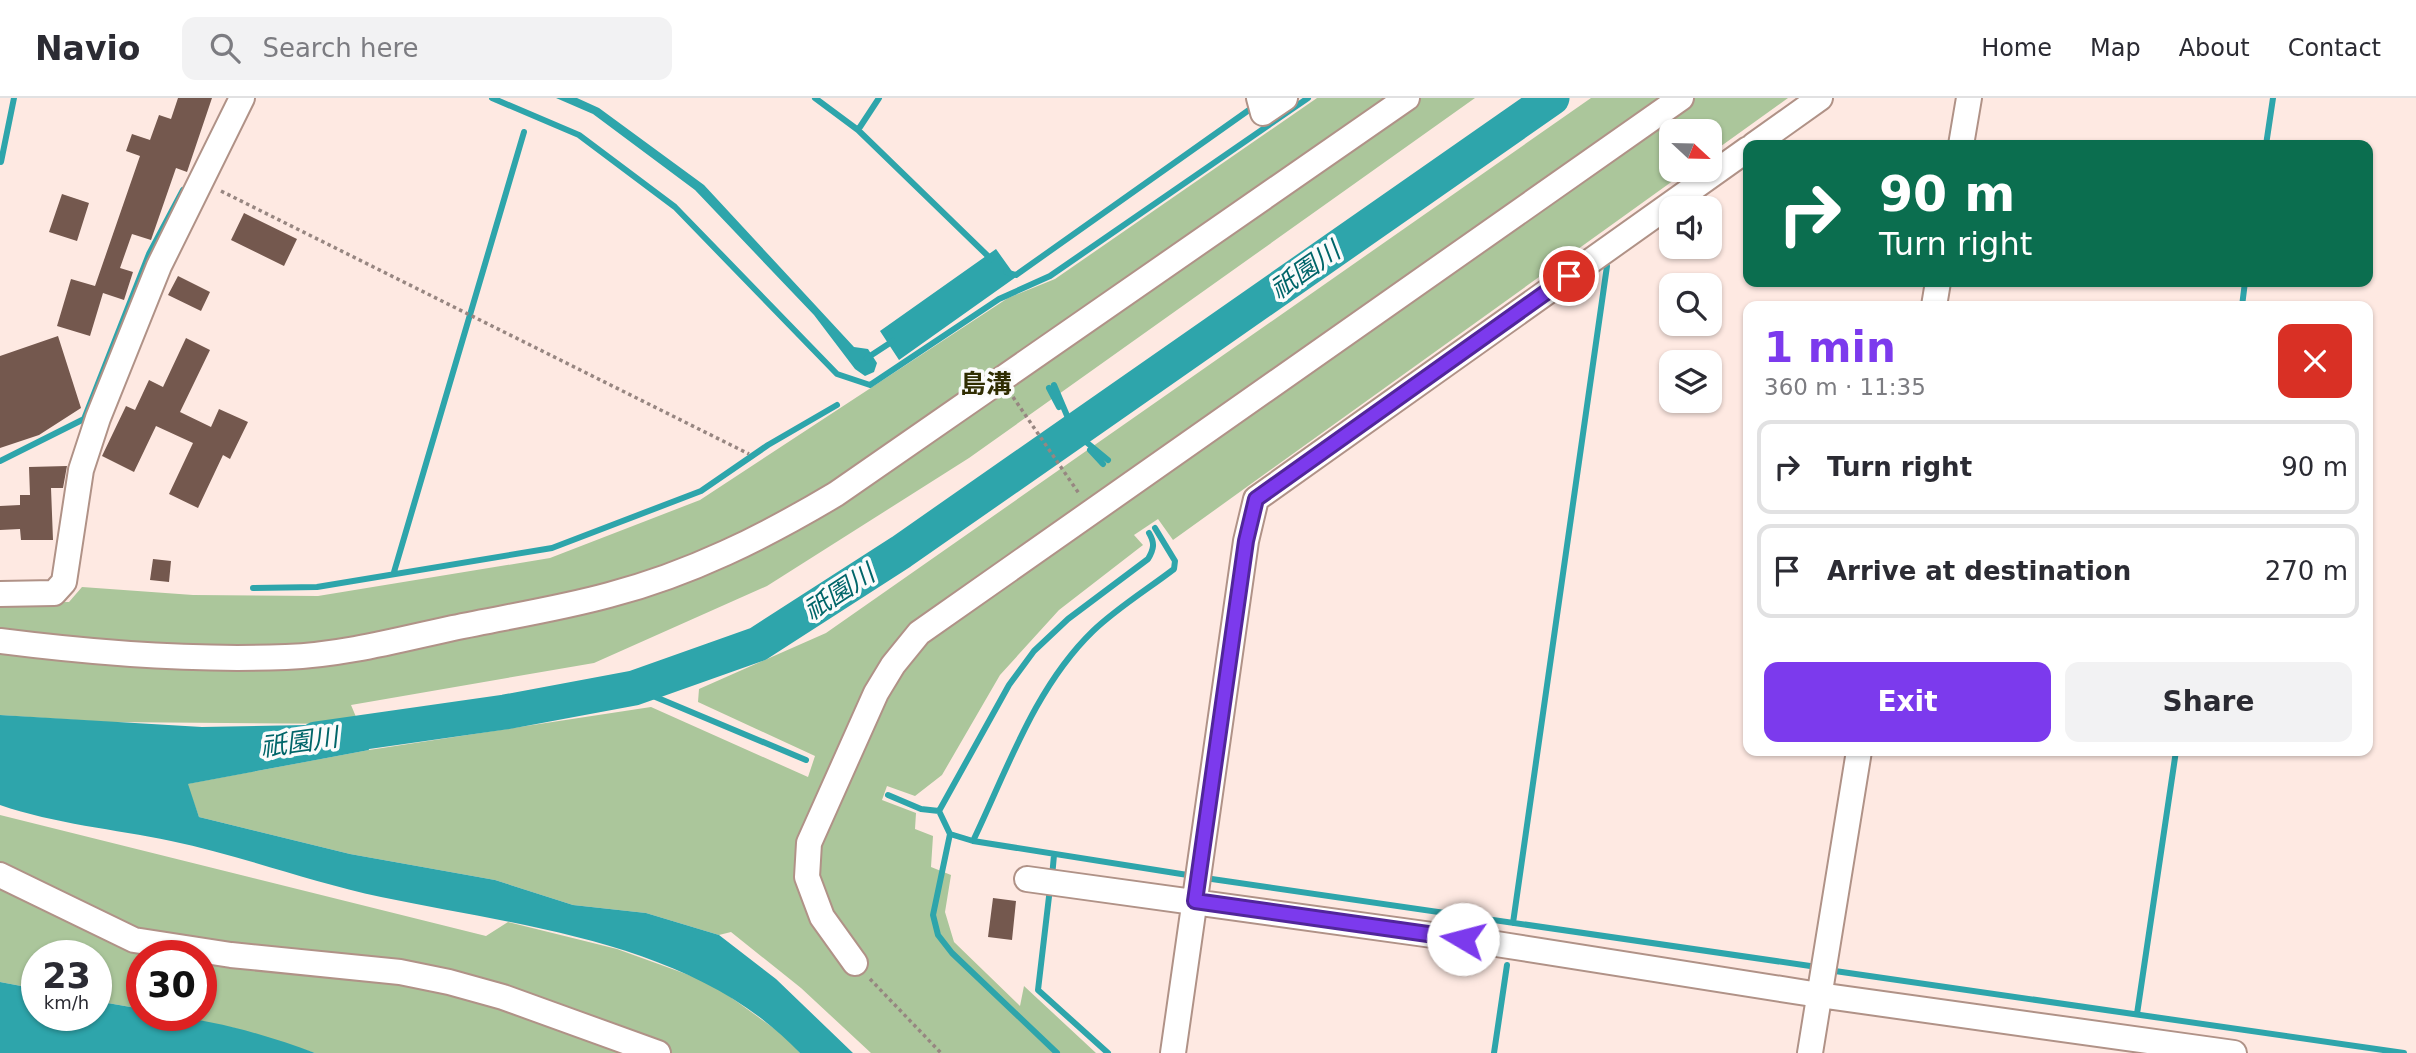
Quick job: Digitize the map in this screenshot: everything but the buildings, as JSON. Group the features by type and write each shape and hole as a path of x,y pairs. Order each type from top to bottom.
{"street":[{"path":"0,594 54,593 64,582 81,470 98,418 159,266 242,98"},
{"path":"1261,106 1285,98"},
{"path":"0,641 73,650 197,658 288,657 359,649 608,596 747,545 836,495 1000,378 1407,98"},
{"path":"855,963 822,918 807,877 809,843 876,693 892,665 919,633 1681,98"},
{"path":"1761,140 1820,98"},
{"path":"1962,140 1969,98"},
{"path":"1173,1053 1246,541 1256,499 1743,153"},
{"path":"1810,1053 1858,756"},
{"path":"0,874 134,940 231,956 400,972 449,982 503,997 658,1053"},
{"path":"1027,879 1517,947 1819,995 2234,1053"}],"path":[{"path":"201,181 749,454"},
{"path":"1000,378 1091,512"},
{"path":"855,963 941,1053"}],"green space":[{"path":"1317,98 1475,98 969,458 767,586 594,663 351,705 359,724 106,722 0,715 0,603 69,602 82,587 193,595 318,596 550,558 700,500 1008,298 1055,279"},
{"path":"1591,98 1788,98 1722,145 1722,119 1659,119 1659,182 1671,182 1173,540 1158,519 1134,535 1143,545 1059,610 1000,675 942,775 915,796 887,786 882,800 916,813 915,829 933,836 931,867 951,875 945,912 954,942 1020,1006 1024,986 1096,1053 871,1053 801,988 731,932 719,935 646,913 573,905 495,880 350,854 199,817 187,784 369,750 651,707 808,777 815,756 698,702 699,689 826,633"},
{"path":"0,815 486,936 508,922 617,949 711,983 786,1037 800,1053 315,1053 217,1025 217,940 126,940 126,1006 112,1004 112,940 21,940 21,986 0,982"}],"water":[{"path":"556,98 577,98 599,108 704,185 854,347 868,349 877,363 874,372 865,376 855,369 814,315 695,190 593,114"},
{"path":"996,249 1016,277 899,360 880,331"},
{"path":"0,715 202,727 359,724 369,750 188,784 199,817 350,854 495,880 573,905 646,913 719,935 776,979 853,1053 800,1053 758,1016 710,986 659,963 605,945 549,930 355,891 197,847 63,822 0,805"},
{"path":"0,982 21,986 21,1031 112,1031 112,1004 126,1006 126,1031 217,1031 217,1024 315,1053 0,1053"}],"waterway":[{"path":"1,162 14,98"},
{"path":"492,98 579,135 675,207 837,374 870,385 999,299 1050,276 1308,98"},
{"path":"815,98 858,130 991,259"},
{"path":"858,130 879,98"},
{"name":"祇園川","path":"316,739 505,712 634,688 758,644 901,552 1552,98"},
{"path":"2267,140 2273,98"},
{"path":"1006,272 1016,275 1256,105"},
{"path":"394,572 524,132"},
{"path":"0,461 84,419 149,254 183,190"},
{"path":"1513,923 1607,266"},
{"path":"2243,301 2244,287"},
{"path":"867,358 893,341"},
{"name":"祇園川","path":"1054,385 1074,432 1108,460"},
{"path":"1049,388 1059,407"},
{"path":"253,588 317,587 552,548 701,491 768,445 837,405"},
{"path":"1090,450 1103,464"},
{"path":"1155,528 1175,561 1174,569 1093,631 1055,677 1024,730 973,841 1194,876"},
{"path":"939,811 1009,685 1034,651 1068,619 1148,559 1153,546 1149,533"},
{"path":"634,688 806,760"},
{"path":"2137,1014 2175,756"},
{"path":"888,795 921,809 939,811"},
{"path":"939,811 950,834 933,915 938,935 952,953 1057,1053"},
{"path":"950,834 973,841"},
{"path":"1052,877 1054,855"},
{"path":"1205,878 1817,967"},
{"path":"1050,888 1038,990 1108,1053"},
{"path":"1494,1053 1507,965"},
{"path":"1828,970 2404,1053"}],"district":[{"name":"島溝","path":"986,384"}],"route":[{"path":"1463,939 1195,901 1246,541 1256,499 1569,276"}]}
